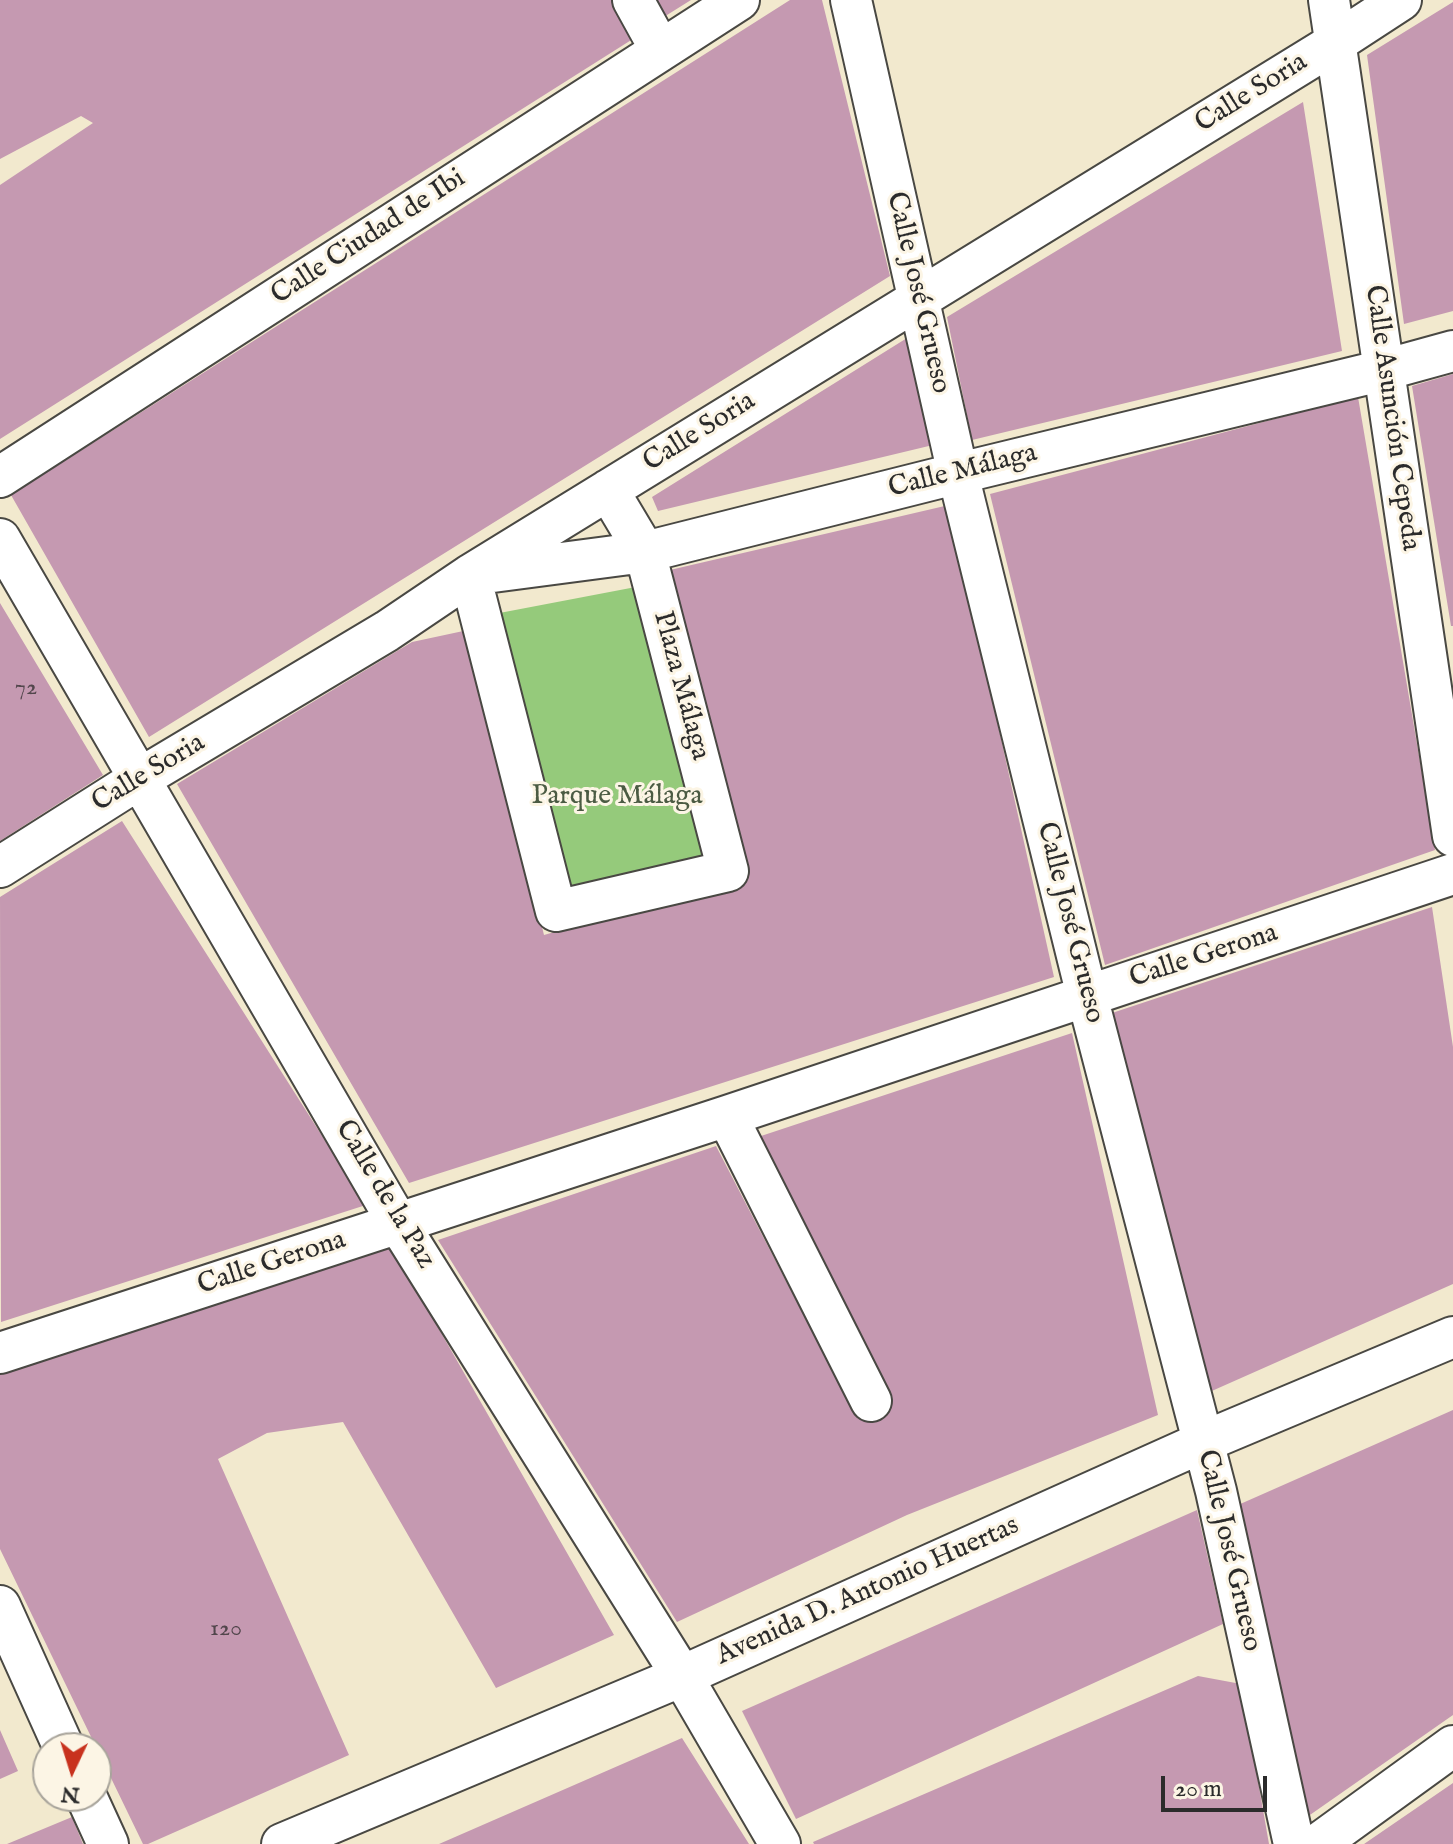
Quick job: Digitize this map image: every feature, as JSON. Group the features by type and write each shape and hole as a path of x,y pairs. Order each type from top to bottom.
{"street":[{"path":"633,0 660,49"},
{"name":"Calle Ciudad de Ibi","path":"0,477 739,0"},
{"name":"Calle José Grueso","path":"851,0 958,474 1087,996 1216,1491 1294,1844"},
{"name":"Calle Asunción Cepeda","path":"1329,0 1453,836"},
{"name":"Calle Soria","path":"0,867 139,779 387,631 470,575 1401,0"},
{"name":"Calle Málaga","path":"470,575 645,552 1453,351"},
{"path":"608,490 645,552"},
{"name":"Calle de la Paz","path":"0,539 398,1223 682,1676 780,1844"},
{"name":"Plaza Málaga","path":"470,575 556,911 728,871 645,552"},
{"name":"Calle Gerona","path":"0,1353 727,1116 1453,874"},
{"path":"727,1116 871,1401"},
{"name":"Avenida D. Antonio Huertas","path":"282,1844 682,1676 1203,1442 1453,1337"},
{"path":"0,1606 57,1732"},
{"path":"1318,1844 1453,1746"},
{"path":"93,1812 108,1844"}],"green space":[{"name":"Parque Málaga","path":"641,586 720,866 560,904 489,615"}],"building":[{"path":"0,0 617,0 636,37 0,439 0,185 93,123 81,116 0,159"},
{"path":"648,0 691,0 659,20"},
{"path":"790,0 822,0 890,276 149,737 11,495"},
{"path":"1453,2 1453,311 1404,324 1367,55"},
{"path":"1303,102 1342,351 972,440 947,317"},
{"path":"907,338 933,445 658,511 652,497"},
{"path":"1453,374 1453,626 1451,626 1412,386"},
{"path":"1358,397 1435,850 1105,965 990,494"},
{"path":"949,505 1054,977 409,1183 177,784 412,642 468,630 544,935 747,877 670,570"},
{"path":"0,603 103,775 0,841"},
{"path":"122,821 366,1205 1,1322 0,897"},
{"path":"1432,907 1453,1047 1453,1284 1205,1394 1112,1013"},
{"path":"1072,1033 1158,1415 907,1515 677,1622 438,1240 716,1146 855,1414 889,1399 758,1137"},
{"path":"392,1247 614,1635 496,1688 343,1422 267,1433 218,1459 349,1755 143,1844 112,1780 112,1732 89,1732 0,1549 0,1372"},
{"path":"1453,1410 1453,1715 1307,1817 1238,1505"},
{"path":"1197,1510 1223,1624 796,1819 742,1711"},
{"path":"1198,1676 1241,1684 1269,1844 813,1842"},
{"path":"0,1730 18,1771 0,1779"},
{"path":"682,1738 749,1844 439,1844"},
{"path":"1453,1783 1453,1844 1364,1844"},
{"path":"72,1817 83,1844 7,1844"}]}
